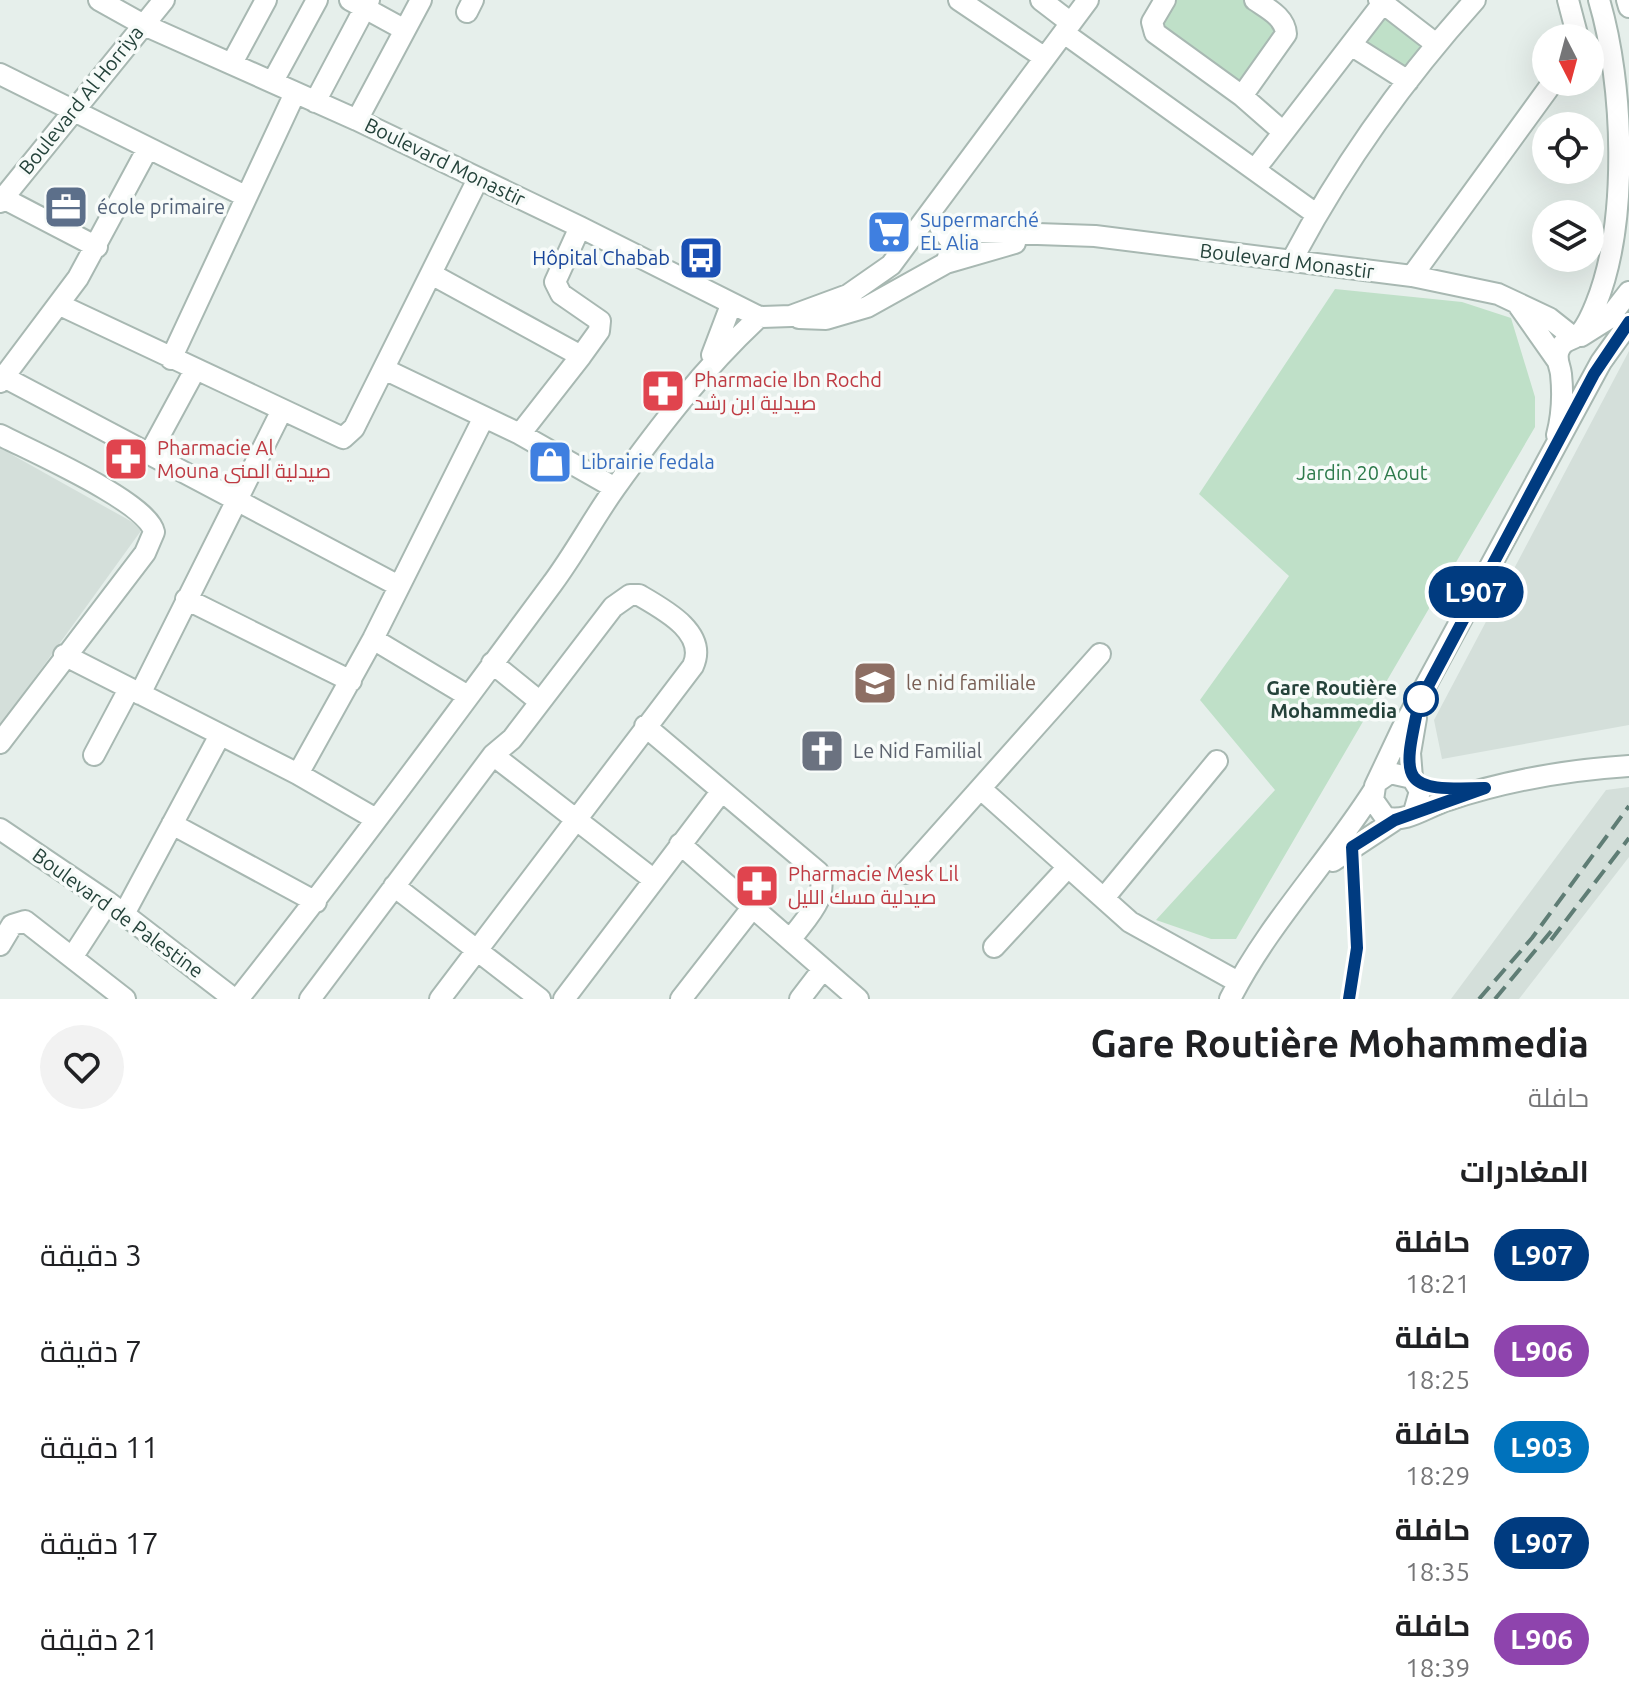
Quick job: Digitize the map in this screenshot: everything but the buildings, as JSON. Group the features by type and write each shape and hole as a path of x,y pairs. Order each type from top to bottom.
{"street":[{"name":"Boulevard Monastir","path":"99,0 142,24 273,81 580,227 759,317 791,316 808,320 846,314 896,292 940,266 1058,233"},
{"name":"Boulevard Al Horriya","path":"2,200 70,112 164,0"},
{"path":"232,63 266,0"},
{"path":"273,81 317,0"},
{"path":"357,120 421,0"},
{"path":"959,0 1045,58"},
{"path":"1041,0 1068,28 1156,102 1256,168 1316,214"},
{"name":"Boulevard Monastir","path":"791,316 864,286 891,265 1088,0"},
{"path":"1165,0 1152,22 1155,33 1242,96 1282,131"},
{"path":"1242,96 1286,34 1285,24 1255,0"},
{"path":"1292,260 1316,214 1408,81 1475,0"},
{"path":"1568,0 1574,24"},
{"path":"1577,336 1592,315 1604,281 1617,192 1614,85 1599,0"},
{"path":"1627,0 1629,7"},
{"path":"1256,168 1381,2 1436,44"},
{"path":"315,102 361,3 405,30"},
{"path":"1351,45 1408,81"},
{"path":"0,74 70,112 245,196"},
{"path":"171,359 295,93"},
{"path":"1412,276 1543,96"},
{"path":"147,150 97,247 60,305 1,378 150,453 397,585"},
{"path":"60,305 343,438 354,428 433,275 478,179"},
{"path":"945,230 926,225 913,235 912,259 940,266 953,244 945,230 954,179"},
{"path":"2,200 97,247"},
{"path":"520,434 599,331 600,321 561,294 555,282 580,227"},
{"name":"Boulevard Monastir","path":"945,230 982,235 1058,233 1292,260 1479,287 1514,300 1577,336"},
{"path":"433,275 581,356"},
{"path":"1553,450 1560,418 1561,346 1608,319 1629,292"},
{"path":"1514,300 1538,328 1559,365 1577,380 1598,368"},
{"path":"705,370 731,305"},
{"path":"236,999 316,902 374,818 553,583 615,488 705,370 759,317"},
{"path":"981,789 1144,933 1234,990 1320,870 1375,786 1553,450 1598,368 1629,323"},
{"path":"1577,336 1597,344 1598,368"},
{"path":"384,369 520,434 615,488"},
{"path":"150,453 195,370"},
{"path":"94,755 186,599 282,410"},
{"path":"298,774 373,639 397,585 484,417"},
{"path":"0,435 111,492 147,516 154,532 145,553 64,655 0,743"},
{"path":"310,999 493,755 512,739 613,607 630,595 639,595 683,626 699,646 693,666 440,999"},
{"path":"186,599 351,681"},
{"path":"373,639 468,696"},
{"path":"905,873 1100,654"},
{"path":"64,655 298,774 374,818"},
{"path":"492,663 539,701"},
{"path":"1405,816 1420,798 1414,781 1412,736 1419,703"},
{"path":"645,726 818,872 823,882 820,898 791,939"},
{"path":"73,956 116,908 172,824 220,735"},
{"path":"493,755 577,817 654,880"},
{"path":"1104,898 1217,761"},
{"path":"1320,870 1405,816 1485,788 1551,773 1629,766"},
{"path":"1375,786 1390,773 1443,789 1485,788"},
{"path":"1375,786 1377,810 1405,816"},
{"path":"564,999 721,792"},
{"path":"172,824 316,902"},
{"name":"Boulevard de Palestine","path":"0,830 116,908 236,999"},
{"path":"680,844 858,999"},
{"path":"994,947 1068,867"},
{"path":"394,886 540,999"},
{"path":"681,999 752,908"},
{"path":"0,945 12,925 25,921 125,999"},
{"path":"800,999 823,969"}],"shaded area":[{"path":"1629,351 1629,725 1442,759 1434,720"},
{"path":"0,448 143,528 0,726"},
{"path":"1629,787 1629,857 1519,999 1451,999 1606,790"}],"green space":[{"path":"1158,0 1266,0 1288,15 1237,88 1143,21"},
{"path":"1380,0 1437,40 1407,82 1356,42"},
{"name":"Jardin 20 Aout","path":"1335,289 1462,302 1511,318 1535,397 1535,427 1236,939 1211,939 1156,920 1275,790 1200,700 1289,576 1199,494"}],"railway":[{"path":"1479,999 1532,938 1629,806"},
{"path":"1551,940 1629,838"},
{"path":"1495,999 1553,929"}],"bus line":[{"name":"L907","path":"1349,999 1357,948 1352,847 1395,820 1485,788 1433,788 1417,784 1412,778 1412,736 1419,703 1594,374 1629,322"}],"place":[{"name":"école primaire","path":"66,207"},
{"name":"Supermarché EL Alia","path":"889,232"},
{"name":"Hôpital Chabab","path":"701,258"},
{"name":"Pharmacie Ibn Rochd صيدلية ابن رشد","path":"663,391"},
{"name":"Pharmacie Al Mouna صيدلية المنى","path":"126,459"},
{"name":"Librairie fedala","path":"550,462"},
{"name":"le nid familiale","path":"875,683"},
{"name":"Gare Routière Mohammedia","path":"1421,699"},
{"name":"Le Nid Familial","path":"822,751"},
{"name":"Pharmacie Mesk Lil صيدلية مسك الليل","path":"757,886"}]}
